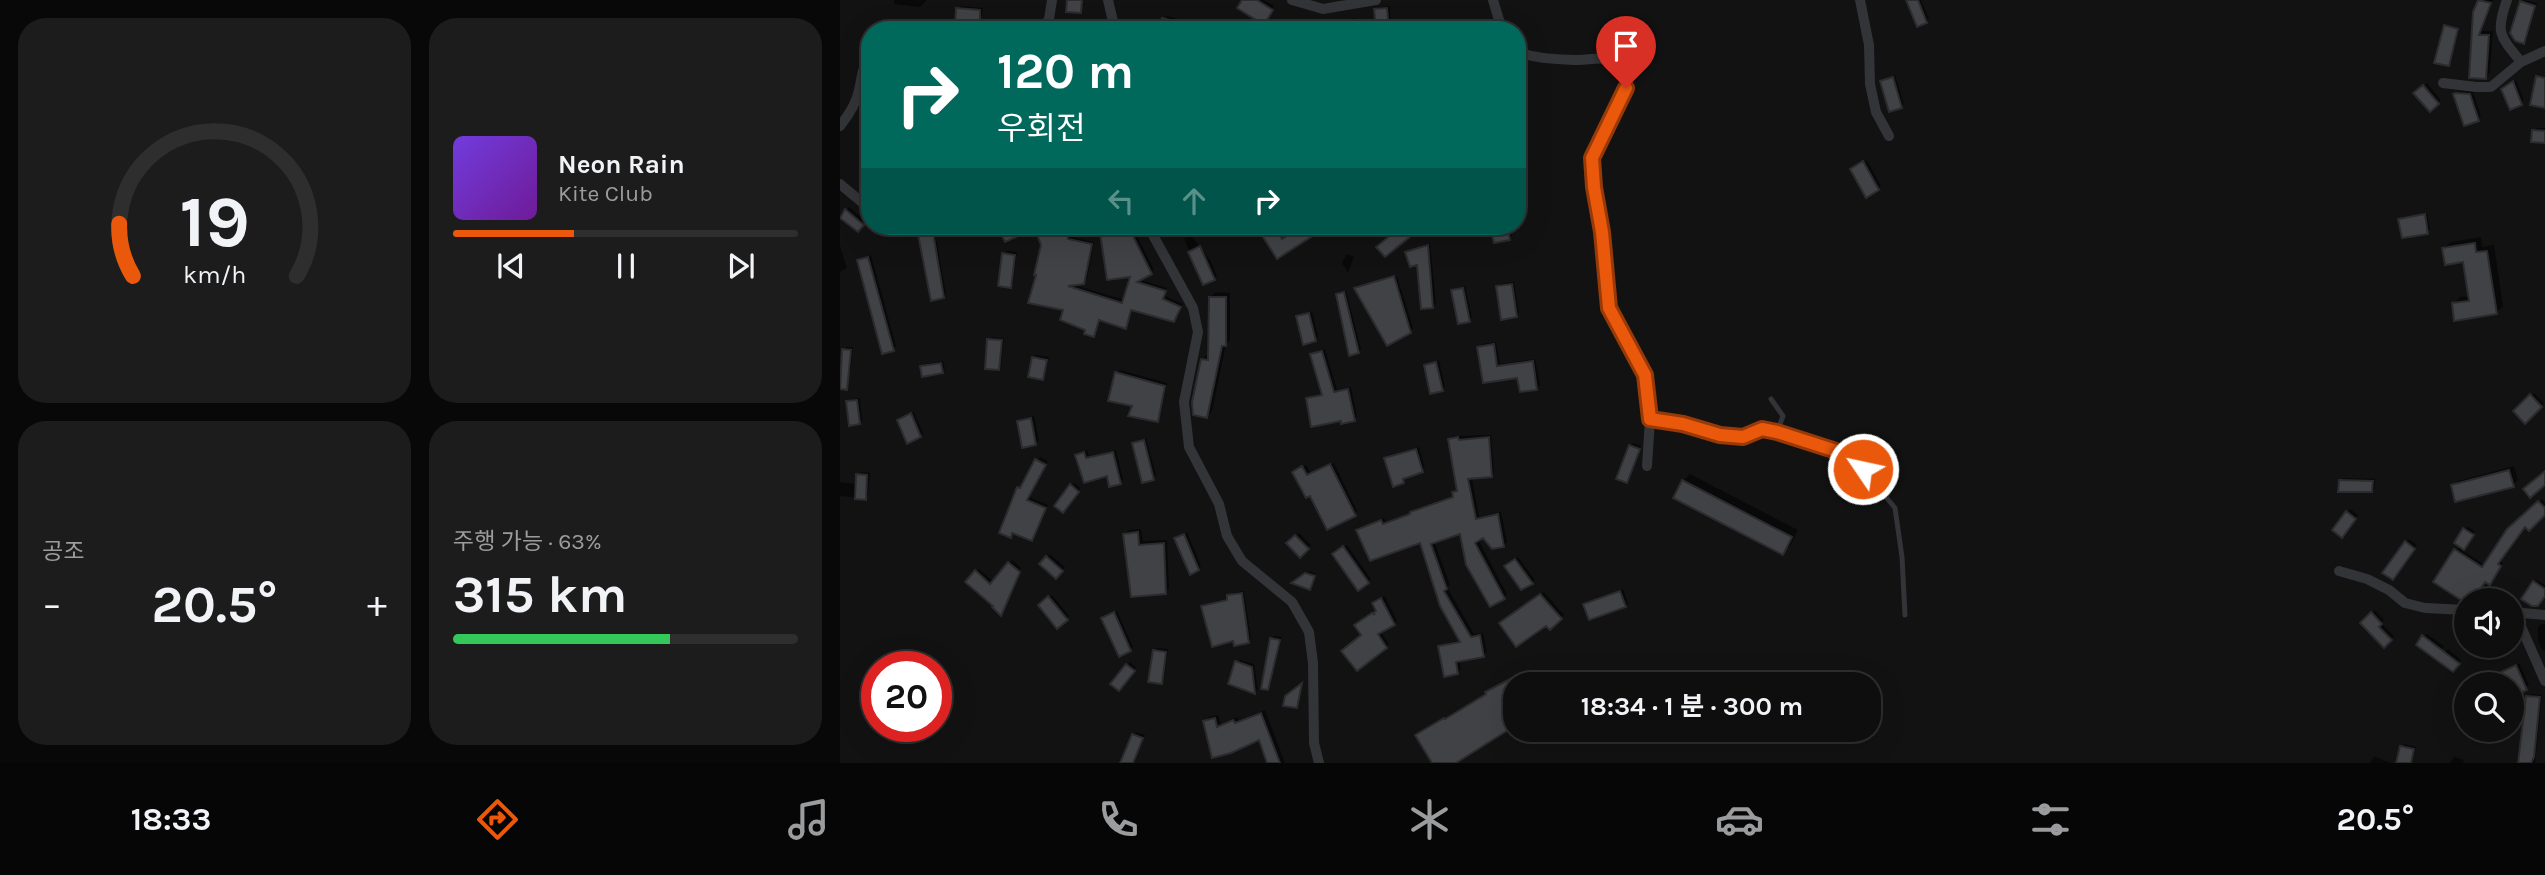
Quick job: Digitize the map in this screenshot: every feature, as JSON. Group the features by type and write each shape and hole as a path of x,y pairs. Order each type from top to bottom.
{"street":[{"path":"1048,21 1052,0"},
{"path":"1108,0 1113,21"},
{"path":"1292,0 1323,9 1376,0"},
{"path":"1493,0 1499,21"},
{"path":"1860,0 1869,45 1870,84 1877,111 1889,136"},
{"path":"2507,0 2499,22 2504,40 2521,62"},
{"path":"2443,83 2491,87 2521,62 2545,51"},
{"path":"1526,55 1536,59 1580,60 1598,57 1615,60 1626,74 1626,88 1592,158 1609,308 1645,375 1650,419 1647,466"},
{"path":"840,126 851,112 861,76"},
{"path":"840,184 861,202"},
{"path":"1153,235 1193,308 1198,332 1184,402 1189,447 1219,504 1227,536 1242,561 1292,602 1309,632 1313,663 1314,743 1319,763"},
{"path":"2339,571 2367,579 2389,590 2405,603 2425,608 2454,609"},
{"path":"2524,614 2545,615"},
{"path":"2524,636 2545,681"}],"lane":[{"path":"1771,399 1783,416 1777,432"},
{"path":"1650,419 1683,424 1720,435 1743,437 1762,429 1852,456 1876,454"},
{"path":"1852,456 1895,508 1902,556 1905,615"}],"building":[{"path":"1067,0 1082,0 1081,13 1066,12"},
{"path":"1242,0 1257,0 1273,10 1266,21 1258,21 1237,8"},
{"path":"1906,0 1918,0 1927,23 1917,27"},
{"path":"2478,0 2491,3 2479,35 2489,35 2486,79 2469,78 2473,12"},
{"path":"2520,1 2535,6 2524,44 2515,41 2510,33"},
{"path":"956,8 980,10 980,20 955,21"},
{"path":"1387,8 1388,21 1375,21 1374,9"},
{"path":"2444,25 2458,29 2449,66 2434,63"},
{"path":"2536,76 2545,78 2545,108 2530,105"},
{"path":"1893,77 1902,108 1889,112 1880,81"},
{"path":"2513,81 2522,105 2510,110 2501,89"},
{"path":"2423,85 2439,104 2430,112 2413,93"},
{"path":"2453,94 2470,94 2479,121 2464,126"},
{"path":"2532,130 2545,131 2545,143 2531,142"},
{"path":"1863,161 1879,190 1866,198 1850,169"},
{"path":"845,209 861,222 861,228 858,232 840,218"},
{"path":"2425,214 2428,234 2402,238 2398,219"},
{"path":"918,235 934,235 944,298 931,301"},
{"path":"1002,235 1015,235 1016,237 1005,242"},
{"path":"1037,235 1067,235 1068,239 1092,244 1084,284 1068,286 1122,303 1130,277 1107,280 1100,235 1132,235 1152,274 1137,282 1166,291 1163,299 1181,307 1174,322 1131,310 1126,329 1099,320 1094,337 1084,334 1085,330 1060,320 1063,310 1028,303 1041,245"},
{"path":"1262,235 1279,235 1282,239 1289,235 1314,235 1277,259"},
{"path":"1391,235 1412,235 1385,257 1376,247"},
{"path":"1492,235 1509,235 1510,240 1494,243"},
{"path":"2475,243 2476,252 2487,251 2497,314 2454,321 2452,303 2469,301 2463,262 2445,265 2442,248"},
{"path":"1428,245 1433,308 1421,309 1417,265 1410,267 1405,252"},
{"path":"1200,246 1215,280 1203,285 1188,252"},
{"path":"1002,253 1015,255 1011,288 998,286"},
{"path":"868,257 894,351 882,354 857,260"},
{"path":"1394,276 1411,333 1387,346 1354,288"},
{"path":"1512,284 1517,317 1501,320 1496,286"},
{"path":"1463,288 1470,322 1458,324 1451,290"},
{"path":"1344,292 1359,353 1349,356 1336,294"},
{"path":"1209,297 1226,297 1226,346 1222,346 1207,418 1193,415 1192,402 1201,359 1208,360"},
{"path":"1309,313 1316,341 1303,345 1296,316"},
{"path":"987,339 1002,340 999,370 985,369"},
{"path":"1494,344 1497,366 1533,361 1537,390 1520,392 1517,378 1483,383 1477,347"},
{"path":"842,349 851,350 847,390 840,389"},
{"path":"1322,351 1334,392 1348,389 1355,421 1311,427 1306,398 1322,395 1310,354"},
{"path":"1032,357 1047,360 1043,380 1028,377"},
{"path":"1436,362 1443,391 1430,394 1424,365"},
{"path":"941,363 943,373 922,377 920,366"},
{"path":"1115,372 1165,386 1158,422 1128,416 1132,406 1108,401"},
{"path":"2530,394 2542,407 2525,424 2513,411"},
{"path":"857,400 860,424 849,426 846,401"},
{"path":"911,413 921,437 907,444 897,420"},
{"path":"1031,418 1036,445 1022,448 1017,421"},
{"path":"1458,437 1459,440 1489,437 1492,477 1468,479 1476,519 1498,514 1504,547 1492,549 1483,538 1475,543 1505,599 1490,607 1466,565 1460,534 1431,544 1447,589 1444,591 1471,637 1480,635 1484,657 1456,662 1458,674 1444,677 1438,646 1460,642 1440,606 1420,543 1370,561 1356,530 1381,520 1383,524 1453,497 1452,492 1457,491 1448,439"},
{"path":"1144,440 1154,480 1142,483 1132,443"},
{"path":"1629,445 1640,449 1627,483 1616,479"},
{"path":"1416,449 1423,472 1403,479 1404,483 1393,487 1384,458"},
{"path":"1084,452 1086,458 1113,452 1121,484 1109,487 1107,476 1084,483 1075,455"},
{"path":"1035,459 1046,465 1027,500 1046,508 1032,541 1012,533 1011,538 999,533 1017,487 1020,488"},
{"path":"1330,464 1356,516 1327,530 1310,496 1306,498 1292,472 1302,466 1307,475"},
{"path":"2509,470 2514,487 2455,502 2451,485"},
{"path":"2545,471 2545,485 2530,498 2523,489"},
{"path":"856,474 867,475 866,500 855,499"},
{"path":"1682,480 1792,537 1783,555 1673,498"},
{"path":"2339,480 2373,481 2372,492 2338,492"},
{"path":"1070,484 1079,492 1063,513 1054,506"},
{"path":"2538,501 2545,508 2545,515 2529,531 2525,527 2498,564 2501,566 2490,585 2485,582 2481,588 2454,588 2454,596 2433,582 2454,549 2482,567 2507,529"},
{"path":"2346,511 2356,519 2342,538 2332,530"},
{"path":"2463,528 2474,535 2464,550 2454,543"},
{"path":"1138,532 1139,545 1164,543 1166,594 1131,597 1123,534"},
{"path":"1184,534 1199,570 1190,575 1174,538"},
{"path":"1295,535 1309,549 1300,558 1286,543"},
{"path":"2405,541 2415,549 2393,580 2382,573"},
{"path":"1343,546 1369,583 1358,591 1332,554"},
{"path":"1046,556 1063,571 1056,579 1039,564"},
{"path":"1515,559 1533,584 1521,590 1504,566"},
{"path":"1008,562 1020,572 1001,616 965,582 975,570 990,584"},
{"path":"1305,573 1315,576 1310,590 1291,583"},
{"path":"2533,581 2545,589 2545,596 2538,606 2524,601 2524,594"},
{"path":"1620,591 1626,607 1589,620 1583,604"},
{"path":"1242,593 1249,643 1234,646 1233,641 1212,647 1201,606 1227,600 1227,595"},
{"path":"1540,594 1562,619 1550,630 1546,626 1516,647 1499,623"},
{"path":"1048,596 1068,620 1057,629 1038,605"},
{"path":"1381,598 1395,625 1378,634 1387,648 1357,671 1341,651 1361,635 1354,625 1372,613 1375,615 1372,603"},
{"path":"1114,612 1131,651 1119,657 1101,618"},
{"path":"2371,612 2382,624 2379,627 2392,640 2384,648 2360,623"},
{"path":"2422,635 2460,664 2453,672 2416,645"},
{"path":"1270,638 1280,640 1268,690 1261,689"},
{"path":"1153,650 1166,652 1162,684 1148,682"},
{"path":"1235,661 1252,667 1255,694 1228,684"},
{"path":"1126,664 1135,671 1119,691 1110,684"},
{"path":"2516,665 2519,672 2501,672"},
{"path":"1302,683 1297,708 1283,706 1285,696"},
{"path":"1503,683 1503,733 1456,763 1432,763 1415,735 1486,694 1485,692"},
{"path":"2526,696 2540,697 2534,757 2531,763 2518,763 2521,742 2524,742"},
{"path":"1261,713 1280,763 1267,763 1259,740 1231,753 1212,758 1203,721 1215,718 1217,727"},
{"path":"1132,734 1143,738 1133,763 1120,763"},
{"path":"2400,746 2414,749 2411,763 2396,763"}],"route":[{"path":"1626,88 1592,158 1594,187 1602,232 1609,308 1645,375 1650,419 1683,424 1720,435 1743,437 1762,429 1777,432 1852,456 1863,469"}]}
